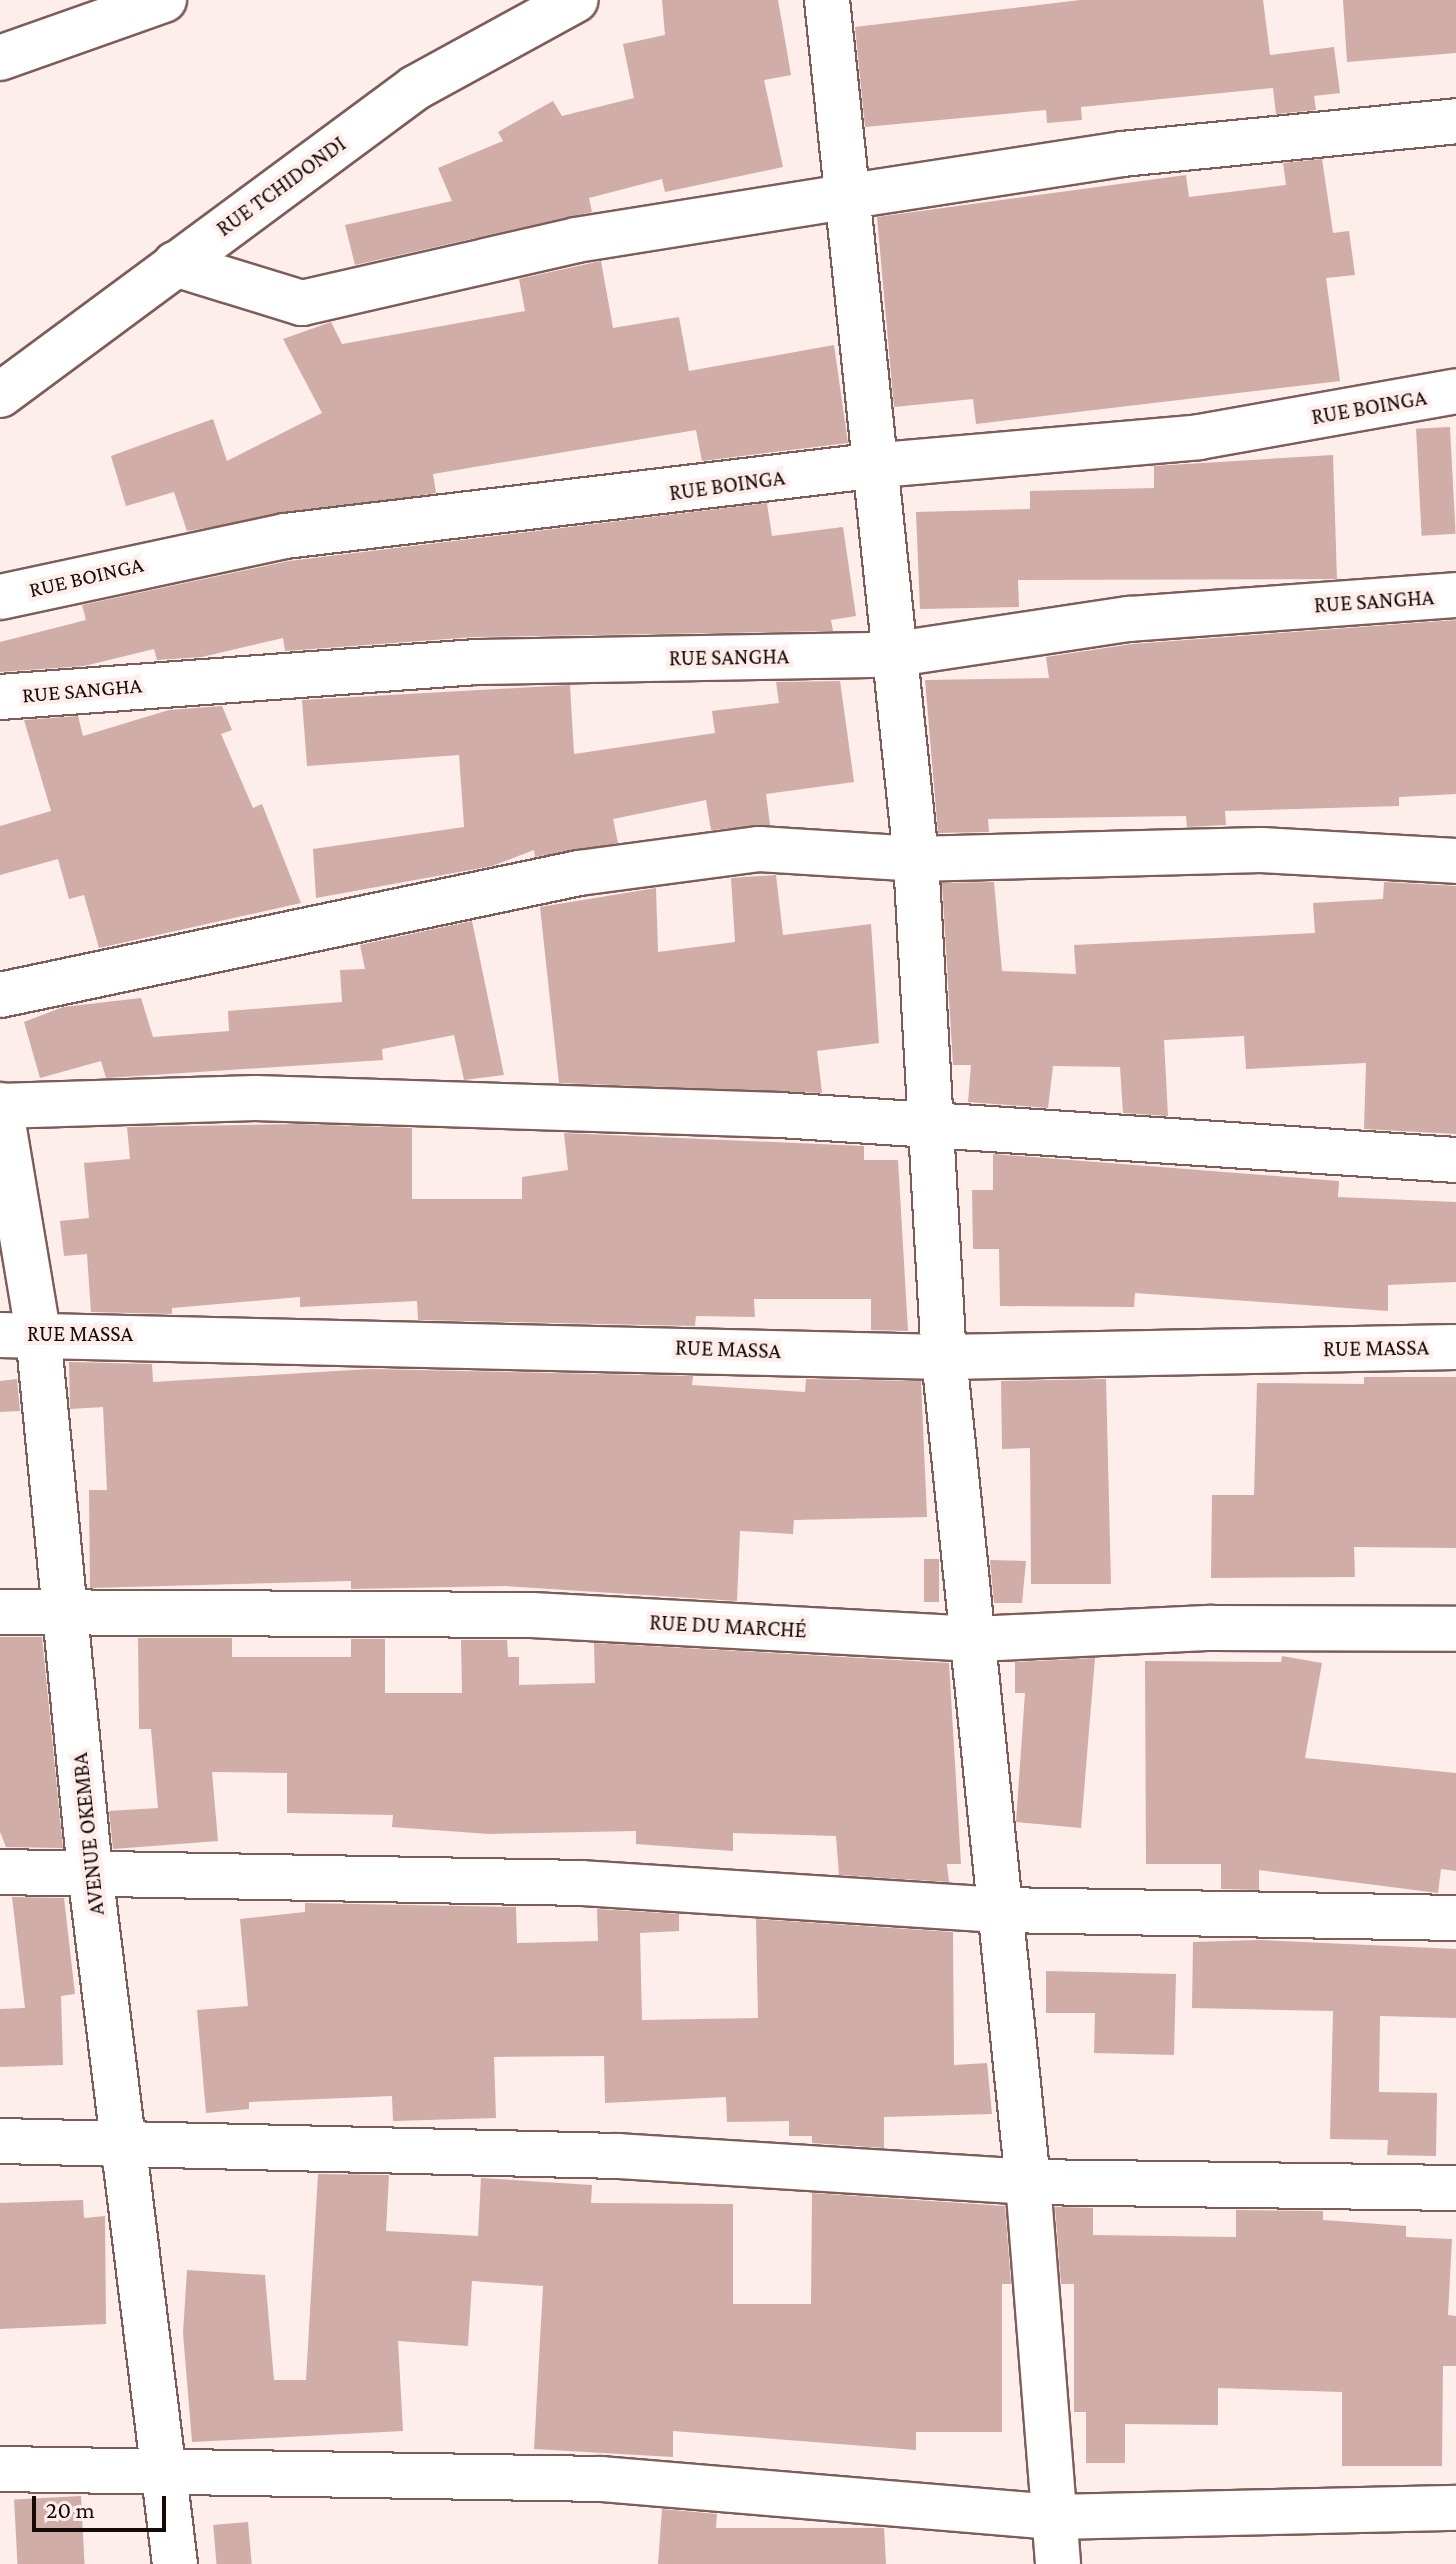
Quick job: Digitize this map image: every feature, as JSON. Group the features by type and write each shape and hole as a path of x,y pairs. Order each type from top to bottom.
{"main road":[{"path":"0,58 164,0"},
{"name":"RUE TCHIDONDI","path":"0,395 415,88 576,0"},
{"path":"827,0 870,466 916,859 944,1357 1028,2182 1058,2564"},
{"path":"175,264 302,303 576,240 845,197 1122,154 1456,121"},
{"name":"RUE BOINGA","path":"0,597 285,536 870,466 1199,437 1456,391"},
{"name":"RUE SANGHA","path":"0,697 474,662 890,655 1129,619 1456,595"},
{"path":"0,995 579,873 759,849 916,859 1261,850 1456,861"},
{"path":"0,1105 255,1098 780,1115 930,1130 1456,1160"},
{"name":"AVENUE OKEMBA","path":"0,1105 19,1334 66,1610 90,1872 126,2141 175,2564"},
{"name":"RUE MASSA","path":"19,1334 944,1357 1456,1347"},
{"name":"RUE DU MARCHÉ","path":"0,1612 532,1615 975,1639 1212,1628 1456,1629"},
{"path":"0,1872 582,1883 1000,1910 1456,1918"},
{"path":"0,2141 126,2141 618,2156 1028,2182 1456,2188"},
{"path":"0,2469 162,2469 601,2479 1055,2517 1456,2508"}],"building":[{"path":"662,0 778,0 791,75 764,80 783,167 665,192 662,179 589,198 592,212 355,265 345,225 452,201 438,168 503,141 498,132 553,101 562,116 634,98 623,44 665,35"},
{"path":"1080,0 1263,0 1270,55 1334,47 1340,93 1314,96 1316,110 1276,114 1273,88 1081,107 1082,120 1047,123 1046,110 865,127 855,27"},
{"path":"1343,0 1456,0 1456,53 1347,62"},
{"path":"1322,159 1333,233 1349,231 1355,275 1326,278 1340,381 976,424 973,399 894,407 877,217 1186,175 1189,197 1286,185 1283,163"},
{"path":"601,261 613,328 679,317 689,371 834,345 848,443 702,461 696,430 433,474 436,493 187,531 174,492 126,506 111,456 213,419 227,461 322,413 283,339 331,322 342,344 525,311 519,279"},
{"path":"1450,427 1456,534 1422,536 1416,429"},
{"path":"1333,455 1337,579 1018,580 1019,607 920,609 916,512 1030,509 1030,491 1154,488 1154,466"},
{"path":"767,503 772,536 843,527 856,616 831,620 833,631 474,637 285,651 283,638 202,657 157,660 154,649 84,666 0,672 0,642 86,620 82,605 289,561"},
{"path":"1456,620 1456,794 1399,797 1399,806 1225,811 1226,825 1187,827 1186,816 988,819 989,832 938,833 925,680 1049,678 1046,657 1132,644"},
{"path":"840,681 854,782 766,794 770,825 711,830 706,800 613,819 618,843 535,857 534,850 492,866 316,898 313,849 464,827 459,755 307,766 302,700 570,685 574,754 715,733 712,711 779,703 776,682"},
{"path":"222,706 232,730 221,734 253,808 262,804 301,903 99,948 84,895 69,899 58,859 0,875 0,826 51,811 24,720 78,716 83,736 169,710"},
{"path":"776,875 783,935 871,924 879,1043 817,1051 822,1093 559,1083 540,907 656,888 658,952 735,942 731,878"},
{"path":"994,882 1002,971 1076,974 1074,945 1315,933 1313,903 1383,899 1384,882 1456,886 1456,1134 1364,1129 1366,1063 1246,1069 1244,1036 1164,1040 1168,1116 1123,1113 1120,1067 1053,1066 1048,1108 968,1102 971,1065 953,1065 942,883"},
{"path":"472,921 504,1075 464,1080 454,1035 382,1049 383,1060 106,1078 101,1061 40,1078 24,1022 63,1007 141,998 153,1037 229,1031 228,1011 342,1002 340,970 365,969 360,945"},
{"path":"299,1124 412,1128 412,1199 522,1199 522,1177 568,1170 564,1133 864,1146 864,1160 898,1160 908,1331 871,1330 871,1299 754,1299 755,1317 696,1316 695,1326 418,1320 417,1301 300,1307 300,1297 172,1308 172,1314 91,1312 87,1254 64,1256 60,1221 89,1218 84,1163 130,1159 127,1127"},
{"path":"993,1154 1339,1181 1338,1197 1456,1202 1456,1282 1388,1285 1388,1311 1135,1293 1134,1307 1000,1306 999,1249 973,1249 972,1190 993,1190"},
{"path":"69,1362 152,1364 153,1382 370,1369 693,1376 692,1385 805,1392 806,1379 921,1381 927,1517 794,1520 793,1534 740,1531 737,1601 506,1586 351,1589 351,1581 90,1588 89,1490 107,1490 103,1407 70,1409"},
{"path":"1364,1377 1456,1377 1456,1548 1354,1547 1355,1577 1211,1578 1212,1495 1254,1495 1257,1383 1364,1384"},
{"path":"17,1379 20,1411 0,1412 0,1381"},
{"path":"1106,1379 1111,1584 1031,1584 1030,1448 1002,1449 1001,1381"},
{"path":"924,1559 939,1559 939,1602 924,1602"},
{"path":"990,1560 1026,1561 1022,1603 994,1603"},
{"path":"0,1637 42,1637 63,1848 6,1847 0,1832"},
{"path":"138,1638 232,1638 232,1657 351,1657 351,1639 385,1639 385,1693 462,1693 461,1640 507,1640 508,1657 519,1657 519,1685 595,1683 594,1643 949,1663 961,1864 947,1864 949,1882 839,1875 836,1836 733,1833 733,1851 636,1844 636,1831 489,1834 392,1827 393,1815 287,1813 287,1773 212,1772 218,1841 113,1849 109,1811 158,1808 151,1729 139,1729"},
{"path":"1282,1656 1322,1663 1305,1758 1456,1773 1456,1871 1441,1869 1438,1893 1259,1870 1259,1890 1221,1889 1221,1864 1146,1864 1145,1661 1281,1662"},
{"path":"1095,1658 1081,1828 1016,1822 1025,1693 1015,1693 1015,1662"},
{"path":"12,1897 64,1898 75,1994 61,1996 63,2065 0,2067 0,2009 25,2008"},
{"path":"305,1903 516,1907 517,1943 598,1941 597,1909 679,1914 679,1931 640,1933 642,2020 758,2018 756,1919 953,1932 954,2065 987,2063 992,2114 884,2117 884,2148 812,2143 812,2136 789,2136 789,2121 727,2122 726,2097 605,2103 604,2056 494,2057 496,2118 393,2121 392,2096 249,2102 249,2109 206,2113 197,2010 248,2006 240,1919 305,1912"},
{"path":"1259,1940 1456,1949 1456,2018 1380,2016 1379,2092 1437,2093 1436,2156 1387,2155 1388,2140 1330,2139 1333,2011 1192,2008 1193,1942"},
{"path":"1046,1971 1176,1974 1174,2055 1094,2053 1095,2013 1046,2013"},
{"path":"318,2174 389,2175 386,2231 478,2236 481,2178 592,2185 591,2203 733,2204 733,2304 811,2304 812,2193 1005,2206 1011,2284 1002,2284 1002,2432 916,2432 916,2450 673,2431 673,2457 534,2449 543,2286 472,2281 468,2346 398,2341 403,2431 192,2442 183,2333 187,2270 265,2275 274,2380 306,2380"},
{"path":"83,2200 84,2218 105,2216 106,2324 0,2329 0,2203"},
{"path":"1055,2207 1093,2208 1093,2235 1236,2237 1236,2210 1323,2211 1323,2220 1406,2226 1406,2237 1452,2239 1448,2315 1456,2316 1456,2366 1443,2366 1442,2466 1342,2466 1342,2392 1218,2388 1218,2425 1125,2424 1125,2463 1086,2463 1086,2412 1074,2412 1074,2284 1061,2284"},
{"path":"81,2496 85,2564 17,2564 14,2500"},
{"path":"662,2509 717,2514 716,2528 884,2528 886,2564 658,2564"},
{"path":"248,2522 252,2564 217,2564 213,2525"}]}
